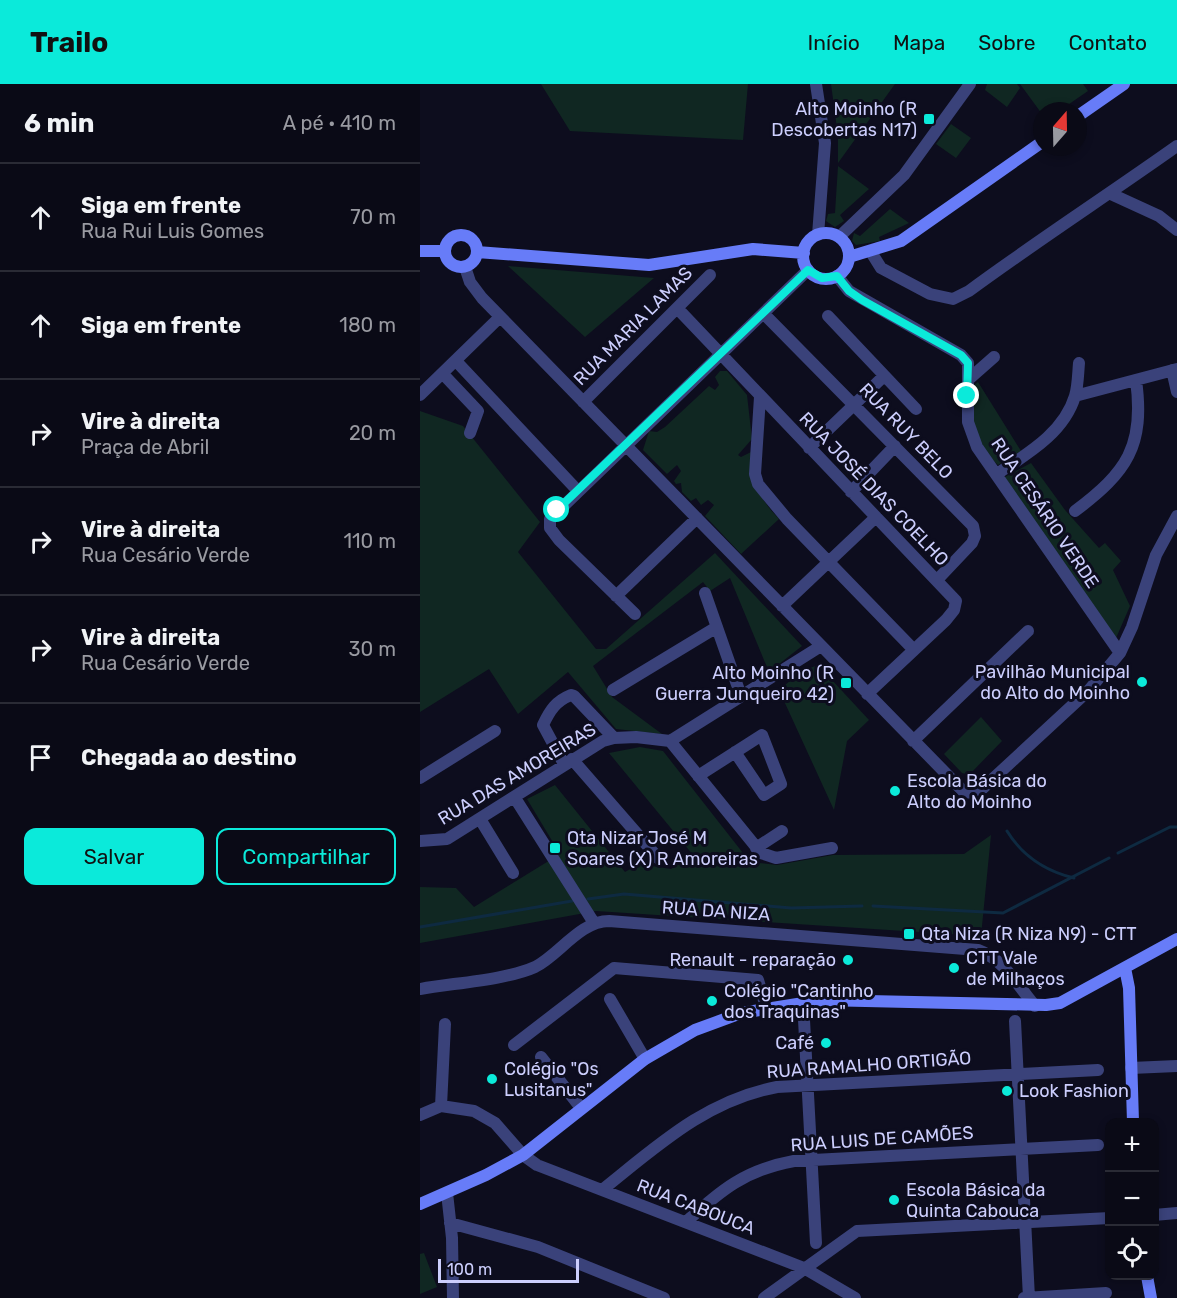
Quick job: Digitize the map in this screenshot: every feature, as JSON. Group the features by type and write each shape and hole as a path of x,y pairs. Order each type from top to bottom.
{"street":[{"path":"816,84 825,143 818,235"},
{"path":"839,237 904,175 970,84"},
{"path":"1087,110 1124,84"},
{"path":"871,252 881,268 930,294 953,299 969,291 1067,220 1111,194 1177,146"},
{"path":"849,257 901,241 1033,148"},
{"path":"1111,194 1159,216 1177,230"},
{"path":"829,234 839,237 847,246 849,257 846,268 837,276 822,278 808,270 804,253 810,240 818,235 829,234"},
{"path":"444,251 452,237 464,235 473,241 477,252 473,261 465,267"},
{"path":"477,252 649,265 744,250 804,253"},
{"path":"420,251 444,251"},
{"path":"444,251 449,262 465,267"},
{"path":"465,267 470,282 500,317 958,789 969,794 979,791 1089,690 1120,653 1132,627 1154,559 1176,520"},
{"path":"635,614 559,540 550,528 550,519 808,270"},
{"name":"RUA MARIA LAMAS","path":"583,402 710,275"},
{"name":"RUA CESÁRIO VERDE","path":"837,276 849,291 862,300 961,355 968,363 968,422 977,447 1120,653"},
{"name":"RUA JOSÉ DIAS COELHO","path":"676,308 956,601 956,605 946,620 867,694"},
{"name":"RUA RUY BELO","path":"764,314 973,526 975,536 972,543 937,580"},
{"path":"828,316 916,409"},
{"path":"420,395 500,317"},
{"path":"969,379 994,357"},
{"path":"456,361 578,491"},
{"path":"997,474 1038,446 1057,429 1075,396 1079,363"},
{"path":"1075,396 1175,370 1177,393"},
{"path":"809,448 884,376"},
{"path":"439,378 478,411 470,433"},
{"path":"1076,511 1108,486 1132,448 1139,426 1136,380"},
{"path":"760,397 755,474 758,484 787,519 914,650"},
{"path":"851,492 895,446"},
{"path":"782,606 876,517"},
{"path":"616,596 697,518"},
{"path":"705,593 741,696"},
{"path":"613,690 717,627"},
{"path":"913,741 1028,631"},
{"path":"820,646 670,741 756,849 766,856 776,858 832,848"},
{"path":"614,738 571,694 554,705 543,724 568,762 659,859"},
{"path":"420,778 495,731"},
{"path":"698,776 735,752 762,735 781,784 764,795 735,752"},
{"name":"RUA DAS AMOREIRAS","path":"420,841 447,839 515,798 568,762 614,738 636,737 670,741"},
{"path":"420,989 525,971 547,959 594,923 515,798"},
{"path":"480,819 513,873"},
{"path":"756,849 782,831"},
{"name":"RUA DA NIZA","path":"594,923 609,921 969,949 993,957 1005,967 1013,981 1035,1006"},
{"path":"420,1204 523,1155 645,1059 715,1022 766,1007 802,1001 1008,1006 1060,1003 1177,939"},
{"path":"514,1045 614,968 758,980 766,1007"},
{"path":"1125,968 1129,988 1133,1118"},
{"path":"1008,1006 1013,981"},
{"path":"610,999 645,1059"},
{"path":"802,1001 816,1243"},
{"path":"1015,1021 1029,1298"},
{"path":"441,1106 444,1024"},
{"path":"541,1057 581,1108"},
{"path":"1131,1068 1177,1066"},
{"name":"RUA RAMALHO ORTIGÃO","path":"602,1190 700,1114 760,1090 807,1085 1098,1070"},
{"path":"420,1115 441,1106 462,1108 486,1116 503,1131 523,1155"},
{"name":"RUA LUIS DE CAMÕES","path":"686,1222 717,1194 754,1171 794,1161 1098,1145"},
{"name":"RUA CABOUCA","path":"523,1155 537,1165 804,1268 855,1298"},
{"path":"447,1193 453,1298"},
{"path":"1159,1215 1177,1213"},
{"path":"764,1298 857,1232 1105,1218"},
{"path":"450,1223 527,1243 664,1298"},
{"path":"1148,1280 1151,1298"},
{"path":"1024,1298 1106,1293"}],"green space":[{"path":"541,84 748,84 743,140 570,131"},
{"path":"831,84 895,84 838,163 838,136"},
{"path":"987,84 1017,84 1020,88 1007,107 985,90"},
{"path":"1020,84 1083,84 1088,91 1072,102 1033,102"},
{"path":"951,124 971,138 956,158 936,144"},
{"path":"838,166 869,189 840,215 844,221 835,227 826,221 828,214 835,213"},
{"path":"890,209 909,223 879,237 880,241 856,245 852,241 854,233 860,236"},
{"path":"508,266 654,278 585,337"},
{"path":"720,371 727,371 747,395 752,439 738,455 741,457 751,452 757,488 779,519 741,554 705,516 714,505 708,500 701,505 696,498 691,501 682,492 681,483 676,484 674,481 681,471 677,465 667,474 643,450 649,431 657,432 665,427 709,386 715,390 719,385 715,377"},
{"path":"978,382 1021,451 998,465 982,446 974,428 972,409 974,385"},
{"path":"420,411 463,426 540,522 518,552 596,649 606,649 715,553 802,646 769,672 730,578 710,591 703,582 593,666 612,697 662,734 616,729 568,672 518,714 489,669 420,712"},
{"path":"1031,463 1065,510 1099,548 1105,543 1121,561 1113,570 1130,606 1113,645 1003,478"},
{"path":"818,665 869,720 847,741 834,810 779,690 802,671"},
{"path":"981,717 1002,741 969,775 962,773 944,754"},
{"path":"640,747 663,751 750,862 777,865 833,855 964,854 991,835 981,936 596,911 420,943 420,887 456,888 474,907 560,854 527,799 555,785 625,872 639,864 671,869 693,855 609,753"},
{"path":"424,1253 437,1287 420,1294 420,1254"}],"waterway":[{"path":"1118,853 1170,827 1177,827"},
{"path":"1007,831 1020,848 1036,862 1074,878"},
{"path":"873,906 1003,913 1109,858"},
{"path":"588,899 624,894 791,908 862,906"},
{"path":"420,927 572,901"}],"place":[{"name":"Alto Moinho (R Descobertas N17)","path":"929,119"},
{"name":"Pavilhão Municipal do Alto do Moinho","path":"1142,682"},
{"name":"Alto Moinho (R Guerra Junqueiro 42)","path":"846,683"},
{"name":"Escola Básica do Alto do Moinho","path":"895,791"},
{"name":"Qta Nizar José M Soares (X) R Amoreiras","path":"555,848"},
{"name":"Qta Niza (R Niza N9) - CTT","path":"909,934"},
{"name":"Renault - reparação","path":"848,960"},
{"name":"CTT Vale de Milhaços","path":"954,968"},
{"name":"Colégio \"Cantinho dos Traquinas\"","path":"712,1001"},
{"name":"Café","path":"826,1043"},
{"name":"Colégio \"Os Lusitanus\"","path":"492,1079"},
{"name":"Look Fashion","path":"1007,1091"},
{"name":"Escola Básica da Quinta Cabouca","path":"894,1200"}],"route":[{"path":"557,510 721,356 808,270 822,278 837,276 849,291 862,300 961,355 968,363 967,396"}]}
